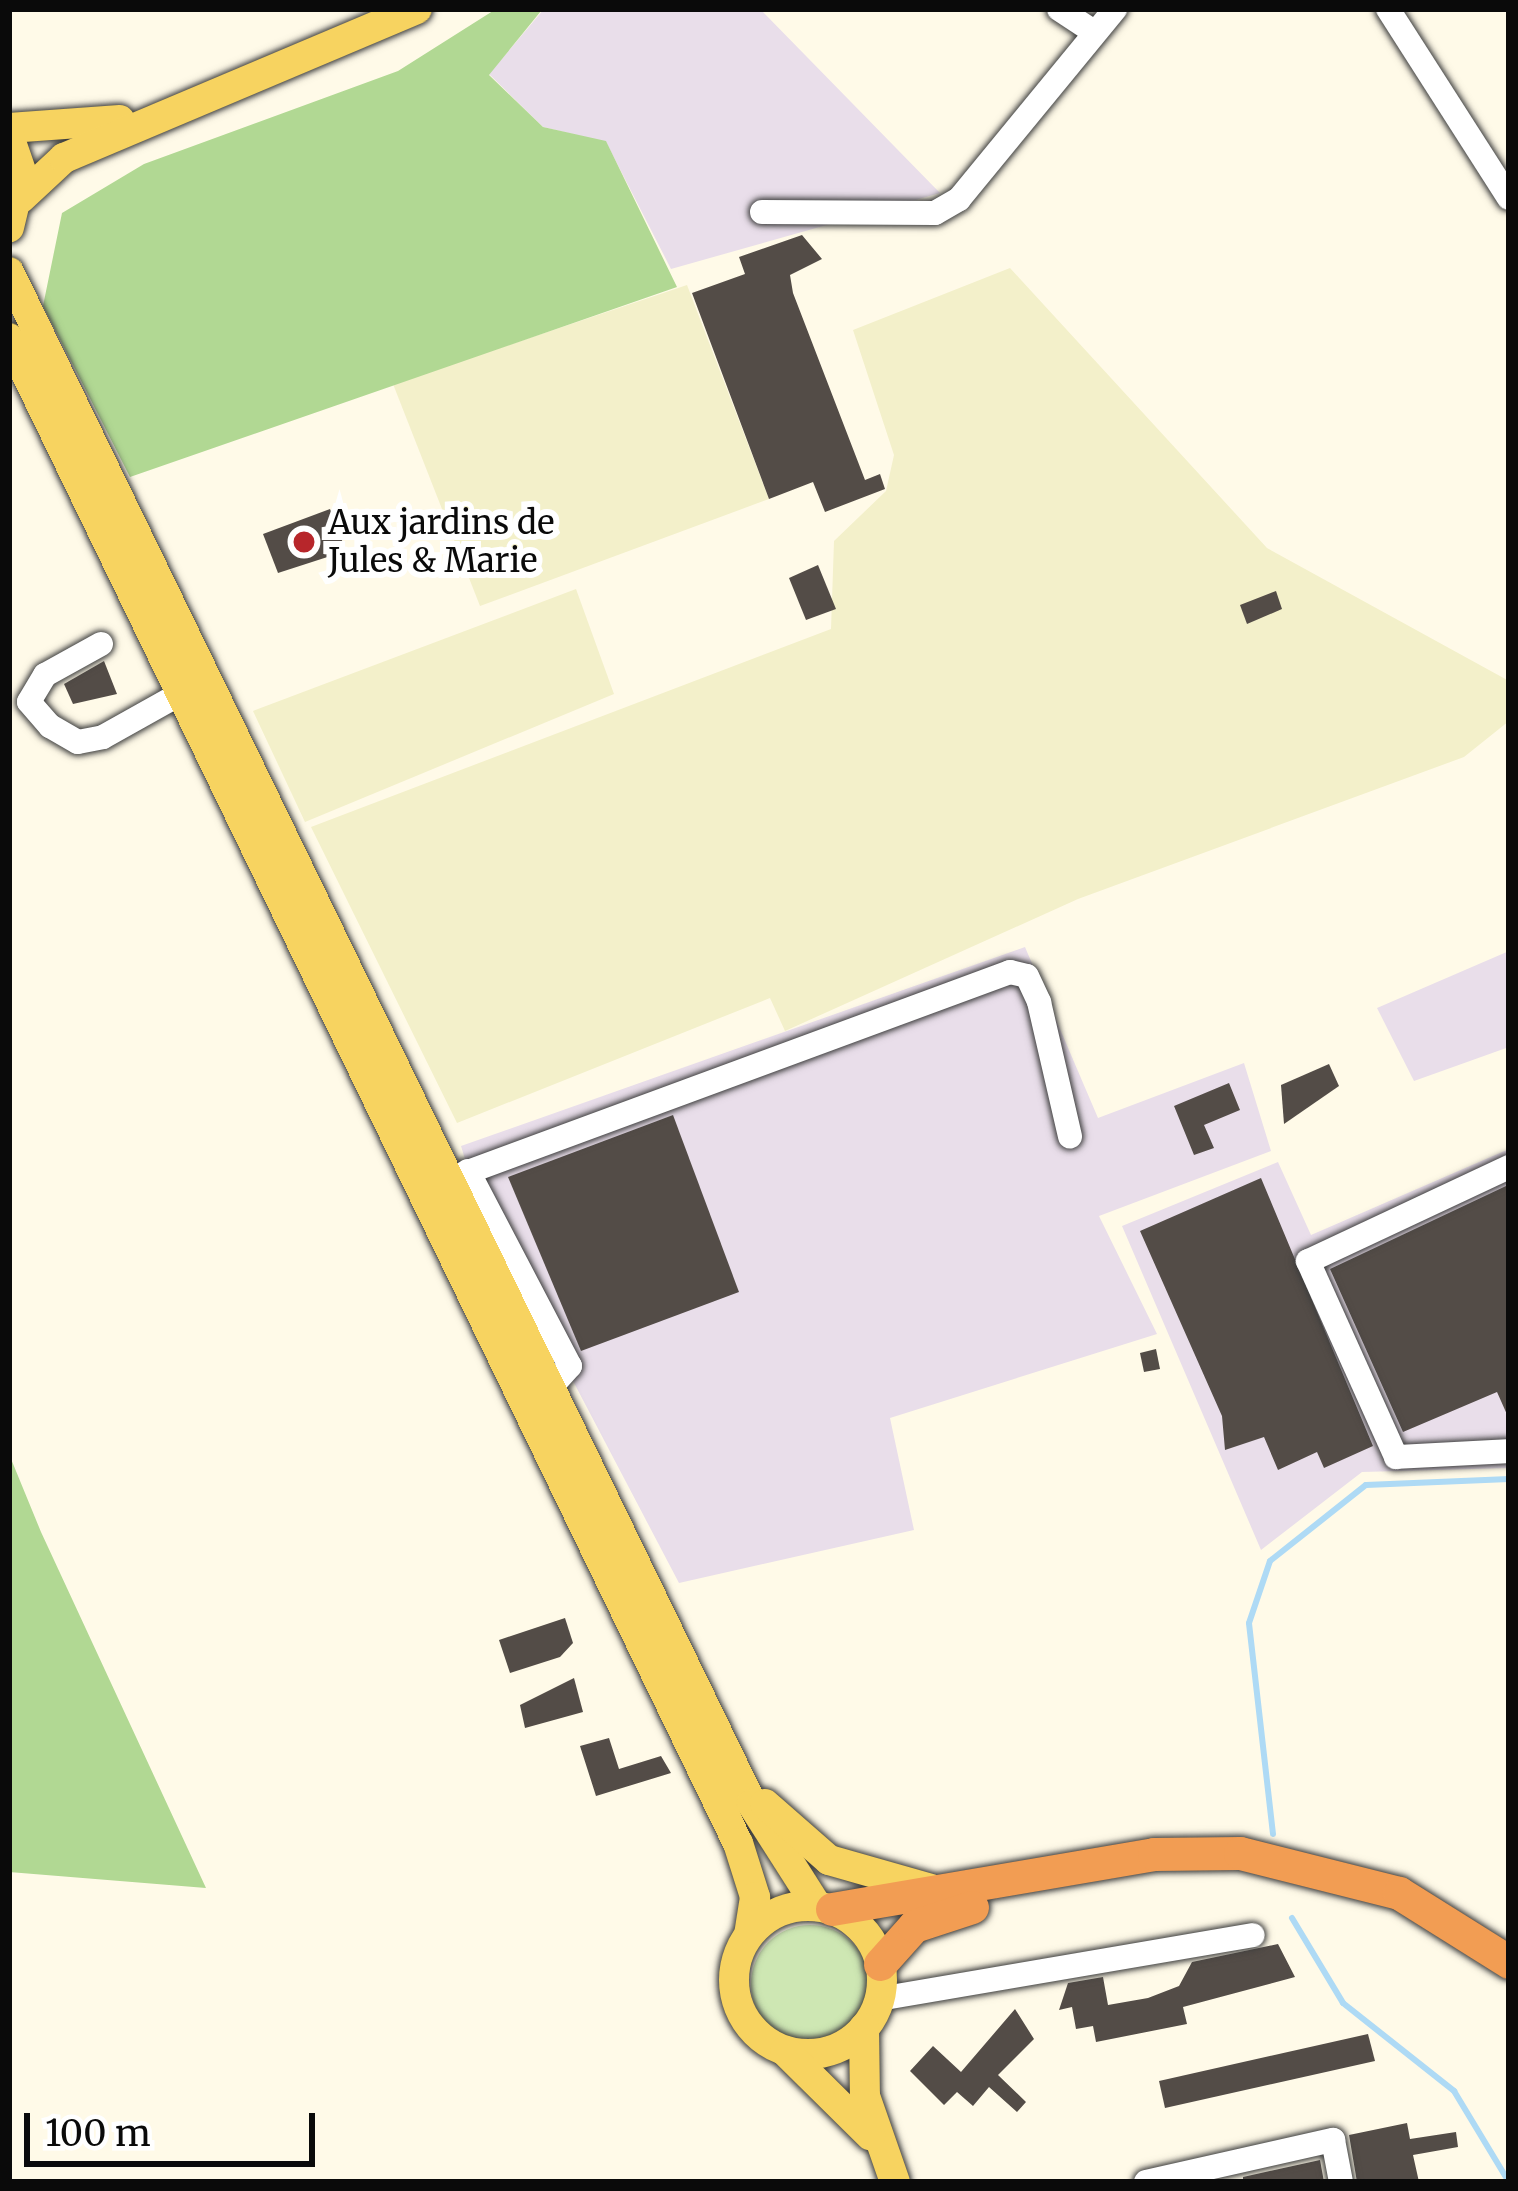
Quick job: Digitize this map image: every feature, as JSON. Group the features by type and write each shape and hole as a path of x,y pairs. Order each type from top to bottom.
{"highway":[{"path":"825,1908 961,1890 1154,1854 1276,1856 1399,1893 1509,1961"},
{"path":"880,1964 902,1935 945,1913 1131,1878 1246,1872 1411,1920 1509,1988"}],"main road":[{"path":"9,227 20,198 64,158 417,9"},
{"path":"20,198 9,132 178,110"},
{"path":"9,272 458,1175 551,1387 778,1858 825,1908 863,1930 880,1964 879,1999 864,2028 819,2053 784,2050"},
{"path":"9,338 737,1843 754,1897 749,1934 734,1966 736,2001 877,2144"},
{"path":"731,1756 789,1831 829,1860 898,1884 961,1890"},
{"path":"749,1934 779,1911 825,1908"},
{"path":"864,2028 877,2144 895,2182"}],"street":[{"path":"1059,9 1094,32"},
{"path":"762,212 935,213 959,199 1115,9"},
{"path":"1388,9 1509,198"},
{"path":"100,644 45,675 29,702 50,726 78,742 103,736 179,694"},
{"path":"458,1175 1010,972 1027,976 1039,1002 1070,1136"},
{"path":"1509,1167 1308,1261 1396,1457 1509,1451"},
{"path":"879,1999 1252,1935"},
{"path":"1146,2182 1333,2140 1341,2182"}],"shaded area":[{"path":"544,9 760,9 940,193 671,269 606,142 543,127 489,74"},
{"path":"1010,268 1267,548 1509,681 1509,721 1464,757 1078,899 785,1031 770,998 457,1123 311,827 831,629 834,541 886,491 894,455 853,330"},
{"path":"687,285 769,499 480,606 393,384"},
{"path":"576,589 614,694 305,822 253,711"},
{"path":"1025,947 1098,1118 1244,1063 1271,1151 1099,1216 1157,1334 890,1418 914,1530 679,1583 477,1198 461,1146"},
{"path":"1509,951 1509,1047 1414,1081 1377,1008"},
{"path":"1509,1149 1509,1468 1362,1472 1261,1550 1122,1226 1278,1162 1311,1235"}],"green space":[{"path":"496,9 541,11 489,75 543,127 606,141 677,287 130,477 43,306 62,213 144,164 398,71"},
{"path":"9,1454 41,1532 206,1888 9,1872"},
{"path":"810,1925 833,1929 852,1942 865,1961 869,1984 865,2007 852,2026 833,2039 810,2043 787,2039 768,2026 755,2007 751,1984 755,1961 768,1942 787,1929"}],"building":[{"path":"802,235 822,259 790,275 793,293 865,480 880,474 885,489 825,512 813,482 769,499 692,293 745,274 739,257"},
{"name":"Aux jardins de Jules & Marie","path":"330,509 346,551 278,573 263,534"},
{"path":"818,565 836,609 806,620 789,578"},
{"path":"1276,591 1282,609 1247,624 1240,605"},
{"path":"104,661 117,694 73,704 64,684"},
{"path":"1329,1064 1339,1086 1284,1124 1281,1085"},
{"path":"1229,1083 1240,1110 1204,1125 1214,1148 1194,1155 1174,1106"},
{"path":"673,1115 739,1292 581,1351 508,1177"},
{"path":"1261,1178 1373,1446 1324,1468 1317,1452 1278,1470 1264,1437 1225,1450 1222,1416 1140,1231"},
{"path":"1506,1186 1509,1419 1497,1392 1403,1432 1330,1269"},
{"path":"1156,1349 1160,1369 1144,1372 1140,1353"},
{"path":"565,1618 573,1643 560,1657 510,1673 499,1640"},
{"path":"574,1678 583,1712 525,1728 520,1705"},
{"path":"609,1738 619,1769 661,1756 671,1773 596,1796 580,1746"},
{"path":"1278,1944 1295,1977 1183,2007 1187,2024 1096,2042 1093,2026 1076,2029 1072,2007 1059,2010 1068,1983 1103,1977 1108,2005 1148,1998 1179,1986 1192,1962"},
{"path":"1015,2009 1034,2039 998,2075 1026,2102 1017,2112 989,2087 973,2106 957,2092 944,2105 910,2071 933,2046 961,2072"},
{"path":"1368,2034 1375,2061 1165,2108 1159,2081"},
{"path":"1407,2123 1410,2139 1456,2132 1458,2147 1413,2155 1419,2182 1357,2182 1349,2135"},
{"path":"1320,2160 1324,2182 1243,2182 1243,2177"}],"waterway":[{"path":"1273,1834 1249,1623 1270,1561 1366,1485 1509,1479"},
{"path":"1292,1918 1343,2003 1454,2091 1509,2182"}],"place":[{"name":"Aux jardins de Jules & Marie","path":"304,542"}]}
